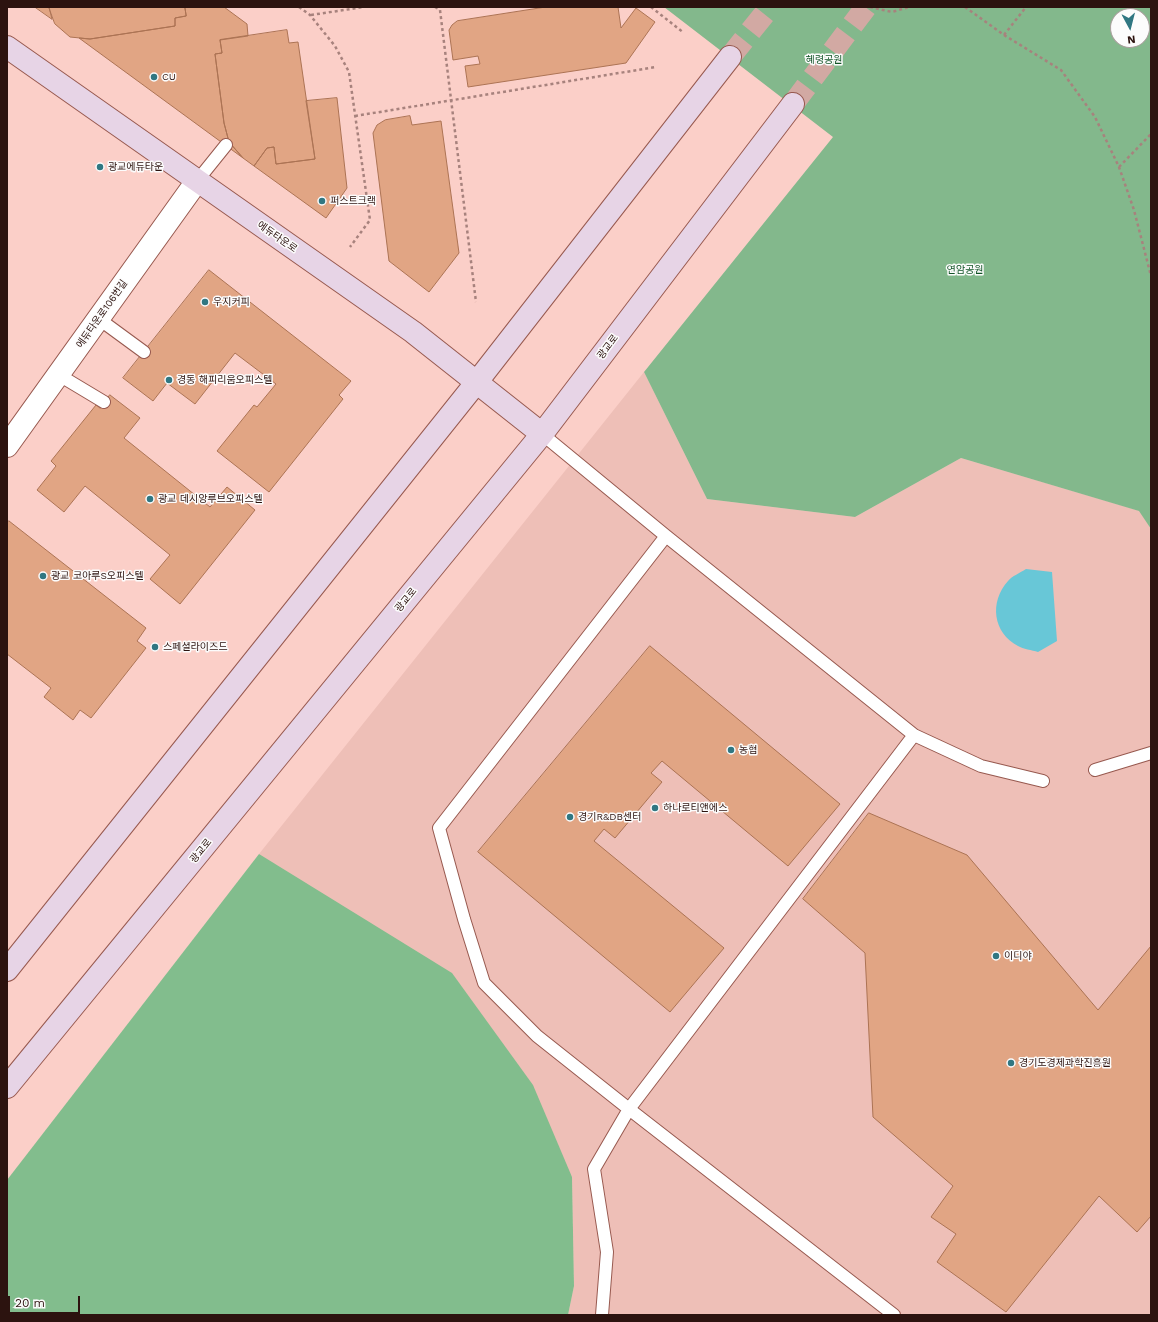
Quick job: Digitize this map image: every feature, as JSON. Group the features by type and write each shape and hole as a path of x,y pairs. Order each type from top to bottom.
{"main road":[{"name":"에듀타운로","path":"7,47 197,182 413,332 542,434"},
{"path":"7,970 476,383 730,57"},
{"name":"광교로","path":"7,1087 542,434 793,104"}],"street":[{"name":"에듀타운로106번길","path":"7,446 197,182"}],"lane":[{"path":"197,182 226,146"},
{"path":"99,319 144,352"},
{"path":"59,375 104,402"},
{"path":"542,434 666,536 914,735 981,766 1043,781"},
{"path":"666,536 439,828 464,919 484,983 537,1036 894,1315"},
{"path":"602,1315 607,1252 594,1169 629,1109 914,735"},
{"path":"1095,770 1151,753"}],"path":[{"path":"299,7 310,15 335,46 349,72 370,220 350,247"},
{"path":"310,15 364,7"},
{"path":"435,7 440,10 476,302"},
{"path":"651,7 684,33"},
{"path":"870,7 892,12 909,7"},
{"path":"965,7 1004,35 1061,70 1095,117 1119,167 1134,210 1151,276"},
{"path":"1004,35 1026,7"},
{"path":"355,116 656,67"},
{"path":"1119,167 1151,134"}],"shaded area":[{"path":"644,372 707,499 855,517 961,458 1140,511 1151,529 1151,1315 568,1315 574,1286 572,1177 259,854"}],"green space":[{"name":"연암공원","path":"664,7 1151,7 1151,529 1139,511 961,458 855,517 707,499 644,372 833,137"},
{"path":"259,854 452,973 533,1085 572,1177 574,1286 568,1315 7,1315 7,1180"}],"water":[{"path":"1026,569 1052,572 1057,641 1038,652 1020,647 1010,640 1003,633 996,616 998,598 1002,589 1010,579"}],"building":[{"path":"35,7 49,7 52,19"},
{"path":"49,7 185,7 186,16 175,18 175,26 90,39 70,37 55,24"},
{"path":"185,7 224,7 247,24 248,36 220,40 222,53 215,54 224,123 229,142 243,158 79,38 90,39 175,26 175,18 186,16"},
{"path":"546,7 618,7 621,28 636,8 655,22 626,63 468,87 465,66 480,64 478,56 453,60 449,30 452,25 457,21"},
{"path":"287,30 289,43 298,42 315,159 276,164 274,147 267,148 254,166 243,158 229,142 224,123 215,54 222,53 220,40"},
{"path":"337,98 347,188 326,218 254,166 267,148 274,147 276,164 315,159 306,101"},
{"path":"410,116 412,125 441,121 459,253 429,292 389,261 373,133 377,125 385,120"},
{"name":"경동 해피리움오피스텔","path":"209,270 351,381 339,395 343,399 269,492 217,451 254,405 257,407 276,384 235,353 195,404 167,383 153,401 123,378"},
{"name":"광교 데시앙루브오피스텔","path":"110,395 140,418 124,438 210,507 227,487 255,510 180,604 150,579 170,555 85,486 64,512 37,490 56,466 51,461 96,405 100,408"},
{"name":"광교 코아루S오피스텔","path":"9,521 146,628 137,641 146,648 91,718 80,710 73,720 44,697 51,688 7,654 7,523"},
{"name":"경기R&DB센터","path":"650,646 840,804 788,866 662,761 651,773 662,782 615,838 604,829 594,841 724,948 670,1012 478,852"},
{"name":"경기도경제과학진흥원","path":"869,813 967,855 1098,1010 1151,946 1151,1216 1137,1232 1099,1196 1006,1312 937,1262 956,1234 931,1217 953,1186 873,1117 865,953 803,899"}],"tunnel":[{"path":"730,57 770,7"},
{"path":"793,104 866,7"}],"place":[{"name":"CU","path":"154,77"},
{"name":"광교에듀타운","path":"100,167"},
{"name":"퍼스트크랙","path":"322,201"},
{"name":"우지커피","path":"205,302"},
{"name":"경동 해피리움오피스텔","path":"169,380"},
{"name":"광교 데시앙루브오피스텔","path":"150,499"},
{"name":"광교 코아루S오피스텔","path":"43,576"},
{"name":"스페셜라이즈드","path":"155,647"},
{"name":"농협","path":"731,750"},
{"name":"하나로티앤에스","path":"655,808"},
{"name":"경기R&DB센터","path":"570,817"},
{"name":"이디야","path":"996,956"},
{"name":"경기도경제과학진흥원","path":"1011,1063"}],"park label":[{"name":"혜령공원","path":"824,60"}]}
